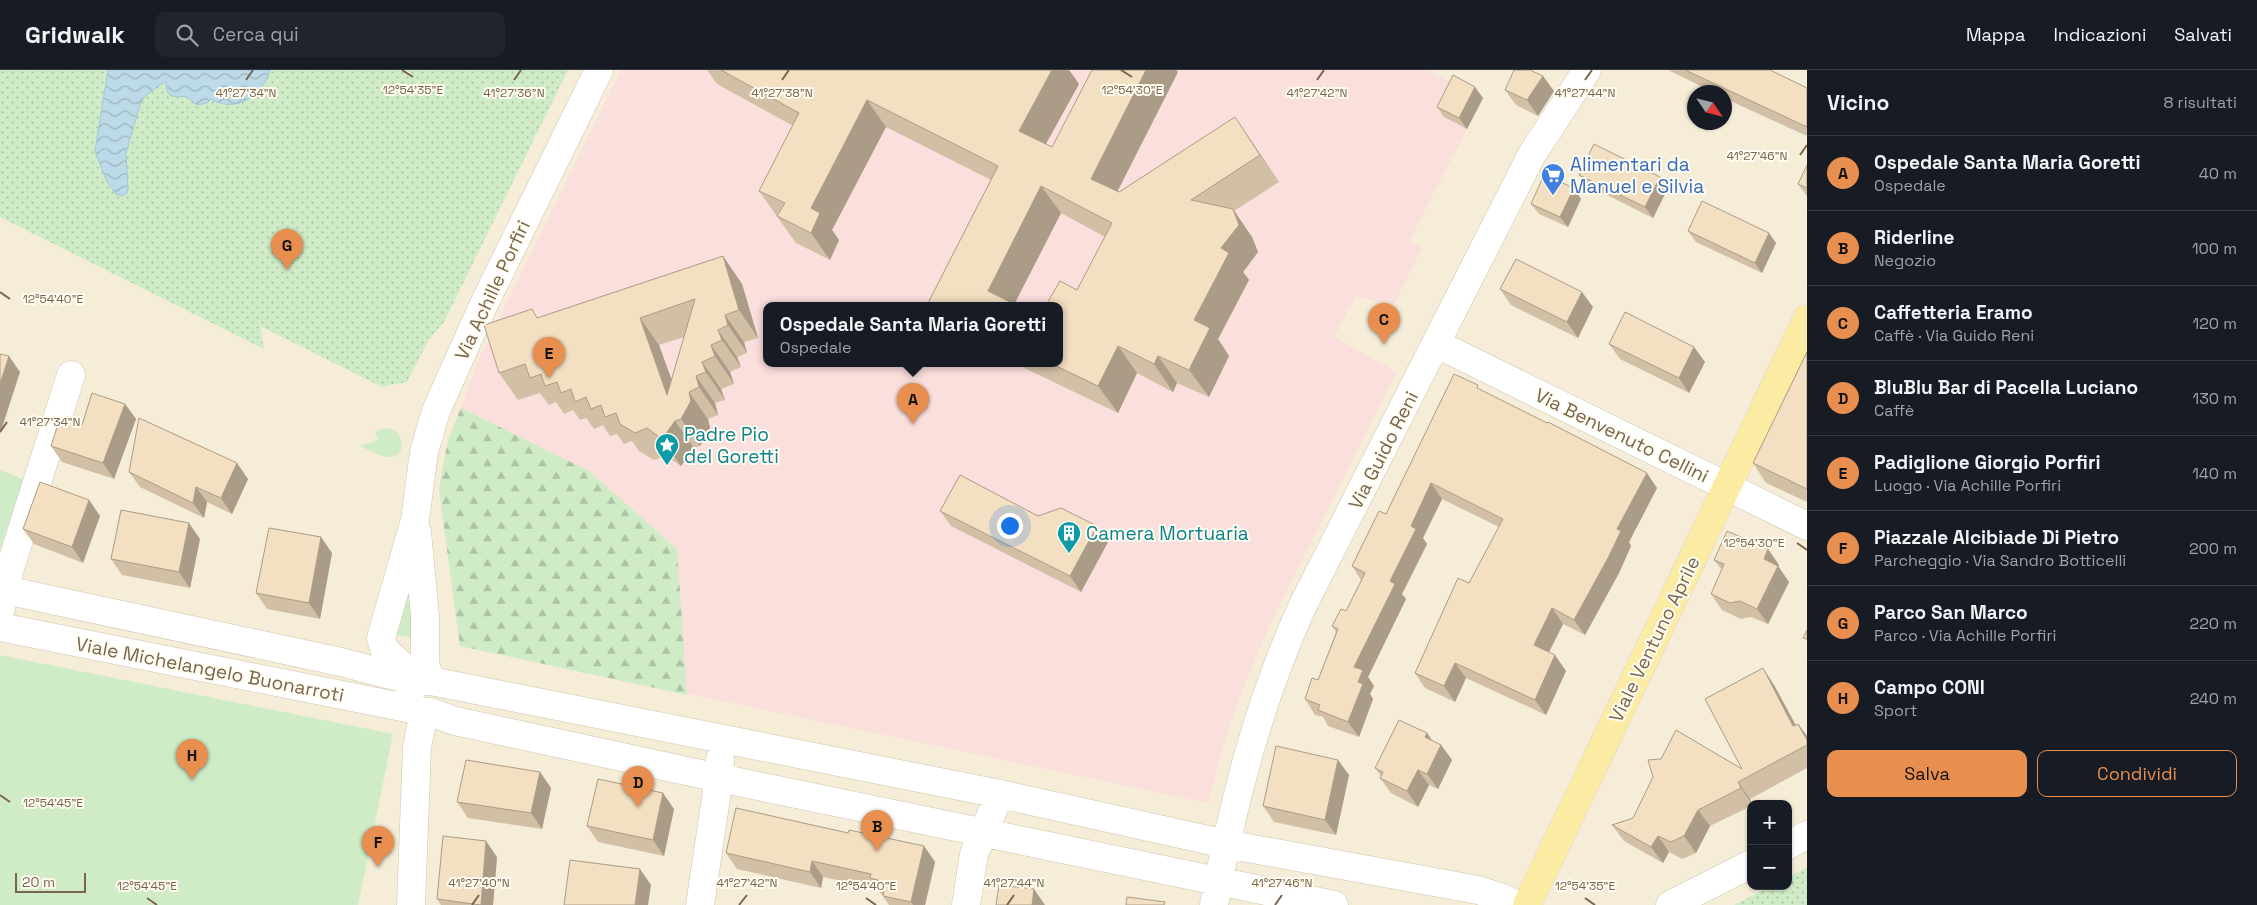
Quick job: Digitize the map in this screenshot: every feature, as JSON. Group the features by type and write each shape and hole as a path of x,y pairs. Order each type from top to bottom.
{"main road":[{"name":"Viale Ventuno Aprile","path":"1527,905 1807,319"}],"street":[{"name":"Via Achille Porfiri","path":"425,681 384,650 380,638 415,520 424,452 436,410 484,306 599,70"},
{"name":"Via Guido Reni","path":"1226,844 1248,752 1287,640 1303,605 1531,156 1582,72"},
{"name":"Via Benvenuto Cellini","path":"1437,344 1807,526"},
{"path":"1,598 71,375"},
{"name":"Via Achille Porfiri","path":"415,520 423,581 425,681"},
{"name":"Viale Michelangelo Buonarroti","path":"1,598 348,663 425,681 720,737 1000,794 1226,844 1478,890 1500,897 1516,905"},
{"name":"Viale Michelangelo Buonarroti","path":"0,627 424,712 455,721 982,833 1216,893 1334,905"},
{"path":"411,905 417,747 424,712 435,710 441,700 440,690 425,681"},
{"path":"700,905 719,778 720,737"},
{"path":"966,905 974,854 1000,794"},
{"path":"1792,843 1807,835"},
{"path":"1216,893 1226,844"},
{"path":"1670,905 1747,866"}],"shaded area":[{"path":"0,70 1807,70 1807,905 0,905"},
{"path":"621,70 1427,70 1483,98 1409,241 1422,248 1394,304 1355,297 1334,337 1397,372 1284,595 1256,656 1229,726 1208,803 460,646 439,489 448,440 480,357"}],"green space":[{"path":"0,70 568,70 444,322 428,341 407,382 382,387 260,326 264,349 0,217"},
{"path":"461,408 589,471 677,549 687,695 460,646 439,489 448,440"},
{"path":"388,428 394,430 401,438 401,448 395,456 383,456 360,446 378,440 375,431"},
{"path":"0,470 25,480 0,549"},
{"path":"411,580 414,638 395,635"},
{"path":"0,655 393,734 358,905 0,905"},
{"path":"1807,868 1807,905 1734,905 1763,890 1792,890 1792,875"}],"water":[{"path":"108,70 270,70 261,88 255,95 238,103 220,103 211,99 207,103 197,105 187,97 171,96 168,93 165,81 144,97 126,153 128,189 127,193 122,196 116,194 107,182 95,151"}],"building":[{"path":"721,70 1052,70 1019,131 1052,147 1092,70 1146,70 1091,179 1119,192 1235,117 1260,155 1191,200 1233,209 1239,225 1221,248 1229,253 1194,320 1210,328 1189,370 1158,356 1154,364 1118,346 1098,386 1058,367 1063,367 1063,302 1048,302 1060,281 1077,290 1112,223 1041,186 988,291 1010,302 929,302 998,166 867,100 811,208 820,213 811,233 777,216 785,203 759,191 799,113"},
{"path":"1514,70 1530,70 1543,76 1527,100 1505,90"},
{"path":"1685,70 1770,70 1807,88 1807,127 1732,92 1732,85 1717,85"},
{"path":"1453,75 1475,87 1459,118 1437,107"},
{"path":"1594,144 1660,177 1645,207 1579,175"},
{"path":"1807,165 1807,188 1798,184"},
{"path":"1544,175 1574,188 1560,217 1531,204"},
{"path":"1702,201 1769,233 1755,263 1688,231"},
{"path":"723,256 739,310 725,315 728,325 718,330 722,340 711,345 715,356 702,362 706,372 696,376 699,387 689,392 691,401 681,419 675,421 662,439 647,428 635,433 620,424 616,413 605,417 601,405 591,409 586,397 575,402 571,389 561,393 557,382 545,386 541,374 530,378 525,364 499,373 484,325 532,309 537,318","holes":["695,299 667,395 640,318"]},
{"path":"1516,259 1582,292 1567,322 1500,289"},
{"path":"1625,312 1694,347 1679,378 1609,344"},
{"path":"1807,352 1807,489 1753,463"},
{"path":"0,354 9,356 0,384"},
{"path":"1454,374 1478,385 1477,388 1647,473 1617,529 1621,531 1608,558 1574,620 1552,608 1534,645 1555,655 1535,700 1455,663 1444,686 1415,673 1458,578 1469,583 1503,519 1431,483 1411,526 1416,529 1390,581 1395,584 1354,667 1363,670 1358,682 1363,684 1348,722 1318,710 1320,705 1305,699 1312,678 1318,680 1338,629 1332,626 1341,609 1346,611 1365,573 1352,566 1379,511 1386,514"},
{"path":"92,393 125,404 103,463 51,446 60,418 82,425"},
{"path":"139,418 237,463 221,498 196,487 193,503 129,472"},
{"path":"960,475 1038,516 1061,508 1097,526 1070,576 940,511"},
{"path":"40,482 89,500 72,547 23,529"},
{"path":"121,510 189,523 179,572 111,559"},
{"path":"269,528 321,537 309,603 256,593"},
{"path":"1727,531 1768,549 1764,559 1778,566 1757,609 1740,601 1730,603 1711,594 1724,564 1714,560"},
{"path":"1807,630 1807,639 1803,638"},
{"path":"1763,668 1793,726 1798,724 1807,740 1807,745 1738,782 1741,788 1698,810 1684,836 1671,842 1658,836 1651,847 1612,825 1633,818 1653,777 1648,760 1661,759 1676,730 1742,769 1705,699"},
{"path":"1399,720 1427,733 1425,737 1441,745 1427,774 1418,770 1407,791 1380,778 1383,772 1375,768"},
{"path":"1276,746 1338,760 1325,820 1263,806"},
{"path":"466,760 540,772 531,813 457,802"},
{"path":"598,779 663,793 653,840 587,826"},
{"path":"736,808 848,833 849,830 924,846 911,902 883,896 885,882 870,878 871,874 812,861 810,872 726,853"},
{"path":"443,836 486,841 481,905 437,899"},
{"path":"570,860 640,869 635,905 564,905"},
{"path":"999,885 1034,889 1032,905 996,905"},
{"path":"1127,897 1165,902 1164,905 1126,905"}],"place":[{"name":"Alimentari da Manuel e Silvia","path":"1553,196"},
{"name":"Parco San Marco","path":"287,270"},
{"name":"Caffetteria Eramo","path":"1384,344"},
{"name":"Padiglione Giorgio Porfiri","path":"549,378"},
{"name":"Ospedale Santa Maria Goretti","path":"913,424"},
{"name":"Padre Pio del Goretti","path":"667,466"},
{"name":"Camera Mortuaria","path":"1069,554"},
{"name":"Campo CONI","path":"192,780"},
{"name":"BluBlu Bar di Pacella Luciano","path":"638,807"},
{"name":"Riderline","path":"877,851"},
{"name":"Piazzale Alcibiade Di Pietro","path":"378,867"}]}
